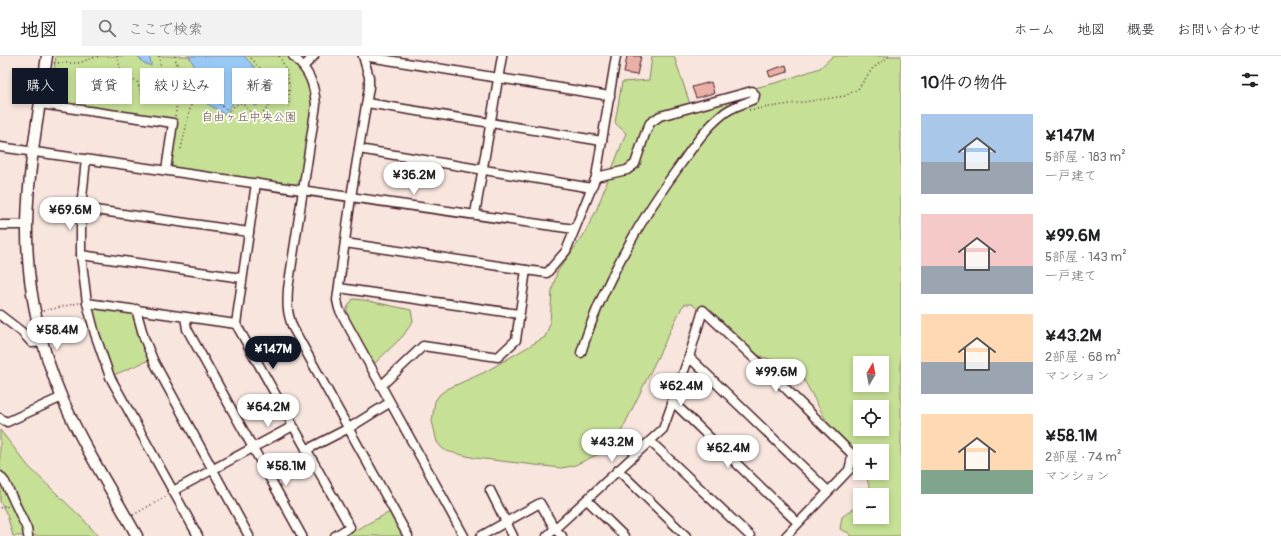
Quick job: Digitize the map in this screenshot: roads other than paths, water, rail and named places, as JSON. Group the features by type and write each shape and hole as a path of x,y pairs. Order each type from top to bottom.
{"street":[{"path":"293,56 304,66 311,78 315,89 316,105 288,289 288,316 293,328 408,536"},
{"path":"304,66 314,56"},
{"path":"464,536 389,403 339,309 337,300 351,197 367,103 369,77 363,56 610,96"},
{"path":"475,214 502,56"},
{"path":"345,243 547,273 566,251 596,177 616,56"},
{"path":"581,353 598,306 624,254 659,193 707,127 723,113 754,99 755,95 752,92 660,116 650,123 635,164 627,170 596,177"},
{"path":"367,103 602,142"},
{"path":"137,536 86,445 62,397 52,373 35,312 30,280 27,225 28,190 40,104 173,123 166,170"},
{"path":"0,147 574,229"},
{"path":"359,149 592,188"},
{"path":"86,159 82,188 81,255 87,303 95,334 110,377 198,536"},
{"path":"256,183 236,324 350,527 335,536"},
{"path":"81,208 249,232"},
{"path":"0,225 27,225"},
{"path":"81,255 242,278"},
{"path":"381,386 423,346 498,357 516,340 526,270"},
{"path":"339,288 519,314"},
{"path":"87,303 236,324"},
{"path":"136,309 144,338 154,362 249,536"},
{"path":"547,536 663,429 703,310 852,454 848,470 786,536"},
{"path":"0,315 22,332 32,343 43,342"},
{"path":"186,317 187,329 302,536"},
{"path":"688,357 828,491"},
{"path":"0,418 7,422 62,397"},
{"path":"672,401 798,523"},
{"path":"306,450 349,428 389,403"},
{"path":"173,492 293,426"},
{"path":"650,441 750,536"},
{"path":"618,470 686,536"},
{"path":"0,476 5,482 27,529 28,536"},
{"path":"490,490 513,536"},
{"path":"587,500 624,536"},
{"path":"481,536 540,502 555,529 562,536"}],"water":[{"path":"137,56 149,56 151,66 144,63"},
{"path":"189,56 244,56 255,68 232,68 232,104 224,114 208,104 224,104 224,68 195,67"}],"park label":[{"name":"自由ヶ丘中央公園","path":"249,117"}]}
